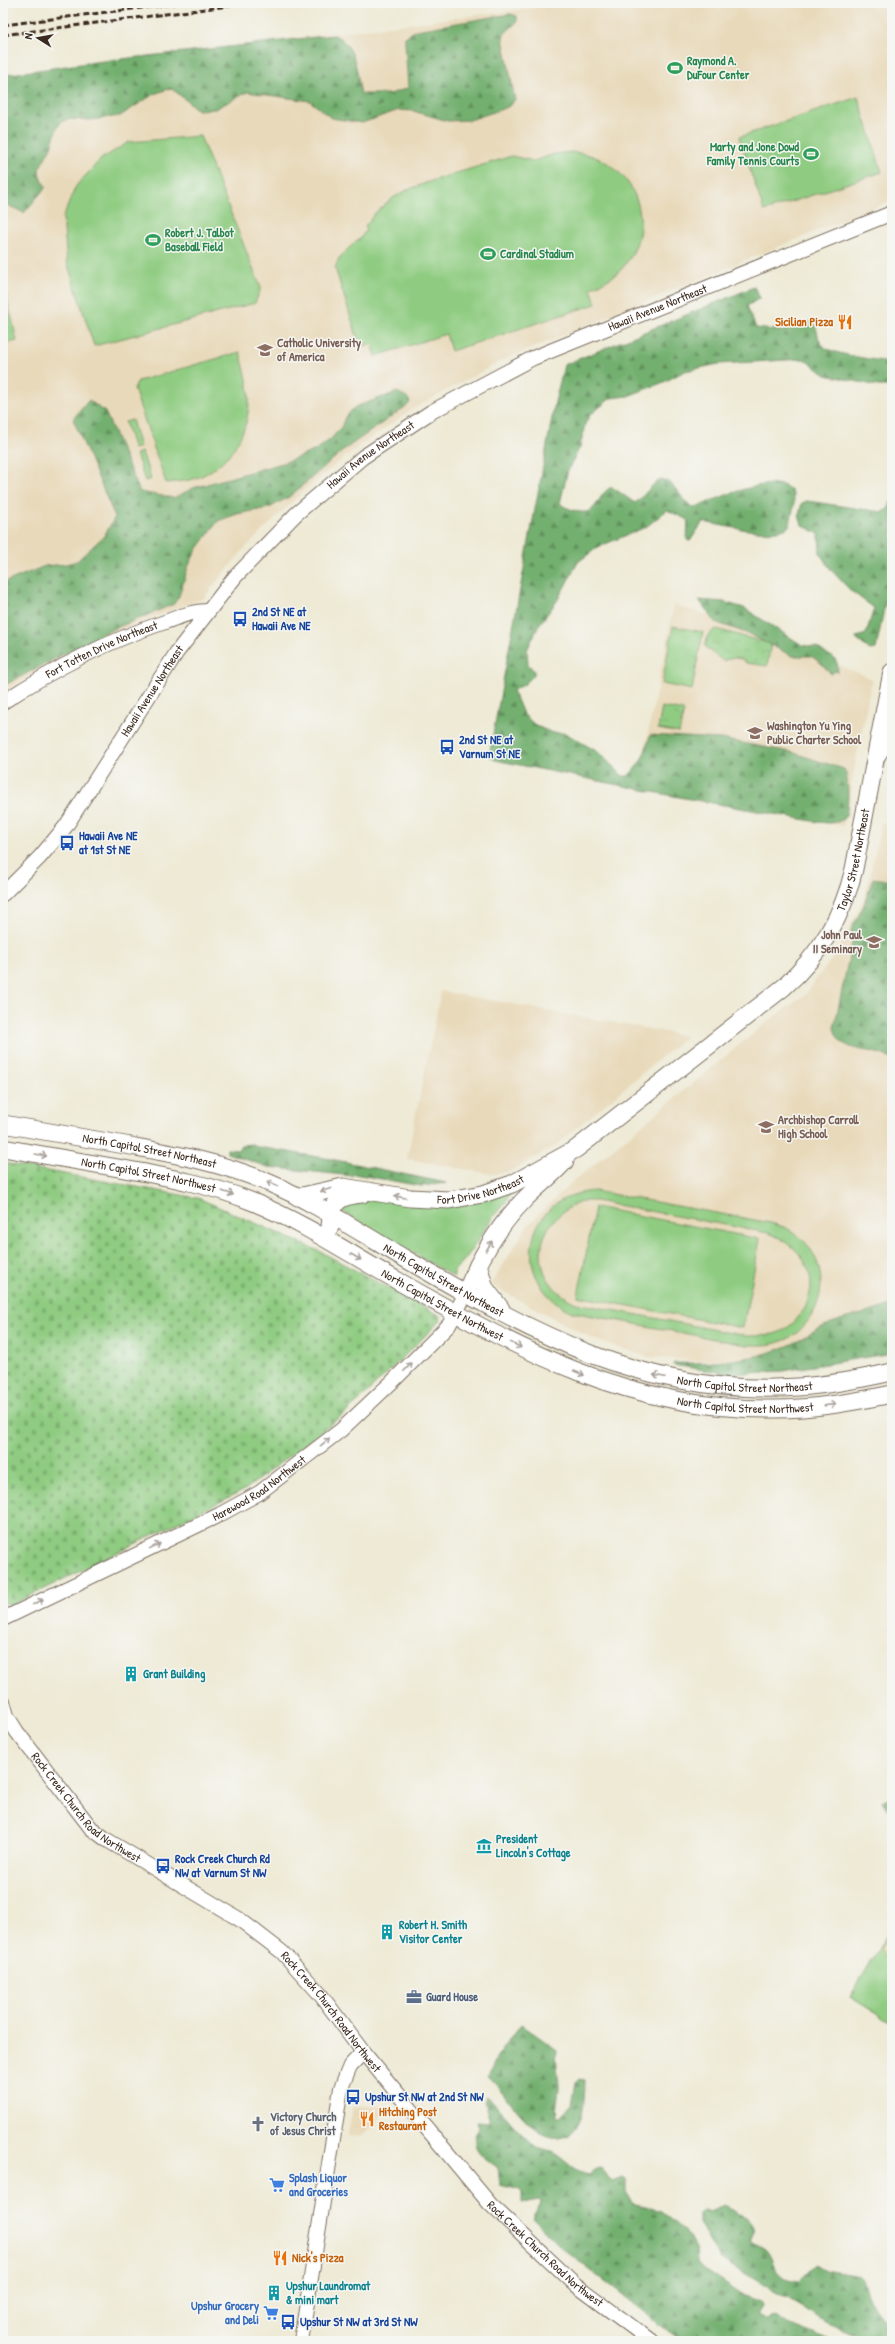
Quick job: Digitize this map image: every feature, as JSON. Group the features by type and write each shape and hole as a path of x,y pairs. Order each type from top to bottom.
{"main road":[{"name":"Taylor Street Northeast","path":"713,1043 791,980 811,959 828,936 843,906 851,881 892,675"},
{"name":"Fort Drive Northeast","path":"378,1193 430,1200 472,1197 523,1179 576,1149 713,1043"},
{"name":"North Capitol Street Northeast","path":"3,1124 208,1162 257,1178 298,1197 466,1294 505,1314 567,1345 604,1360 641,1372 700,1384 758,1388 798,1387 838,1383 892,1372"},
{"name":"North Capitol Street Northwest","path":"3,1148 180,1179 215,1189 274,1211 520,1347 580,1374 638,1393 676,1401 737,1409 775,1410 836,1404 892,1394"},
{"name":"Fort Drive Northeast","path":"466,1294 478,1265 497,1233 530,1194 554,1174 576,1149"},
{"path":"298,1197 343,1187 378,1193"},
{"path":"330,1242 331,1216 335,1203 342,1198 378,1193"},
{"path":"478,1265 485,1288 505,1314"},
{"path":"400,1282 466,1294"}],"street":[{"name":"Hawaii Avenue Northeast","path":"3,894 43,854 66,826 165,670 207,611 259,550 318,493 378,446 437,408 533,358 892,213"},
{"name":"Fort Totten Drive Northeast","path":"3,702 50,673 103,646 161,623 194,612 207,611"},
{"path":"875,761 892,734"},
{"name":"Harewood Road Northwest","path":"3,1619 219,1515 259,1492 319,1447 362,1410 444,1330 457,1313 466,1294"},
{"name":"Rock Creek Church Road Northwest","path":"3,1702 7,1716 17,1732 91,1828 107,1840 239,1919 268,1940 306,1977 363,2052 501,2215 576,2285 651,2341"},
{"path":"301,2341 340,2088 350,2066 363,2052"}],"shaded area":[{"name":"Catholic University of America","path":"573,3 892,3 892,200 499,362 413,409 352,451 302,492 243,550 204,598 91,641 3,693 3,75"},
{"name":"Washington Yu Ying Public Charter School","path":"674,605 752,628 872,679 843,826 637,787"},
{"name":"Archbishop Carroll High School","path":"892,817 892,1303 821,1337 745,1359 698,1361 648,1357 593,1339 491,1285 527,1226 568,1186 761,1027 806,994 840,947 865,897 881,823 885,823"},
{"path":"441,991 687,1036 555,1146 509,1172 491,1174 407,1159"},
{"path":"383,2106 388,2111 361,2136 348,2135 353,2108"}],"green space":[{"path":"510,14 517,16 517,22 504,34 503,38 515,100 508,107 470,120 448,121 413,111 399,110 362,123 331,118 310,101 247,92 215,109 198,110 171,88 154,94 120,116 90,120 68,119 61,122 57,128 51,147 39,169 40,177 46,187 24,213 3,203 3,75 95,62 334,35 347,45 351,52 361,94 390,94 408,88 405,37 416,30"},
{"name":"Marty and Jone Dowd Family Tennis Courts","path":"858,97 882,172 764,211 739,137"},
{"name":"Robert J. Talbot Baseball Field","path":"200,136 261,288 255,303 94,346 67,262 63,217 76,186 101,159 129,142"},
{"name":"Cardinal Stadium","path":"570,152 591,156 609,164 623,177 633,192 639,210 640,229 635,248 621,270 609,279 591,288 596,304 451,351 446,334 376,356 372,344 363,346 359,343 335,268 339,258 357,240 360,239 366,230 365,226 376,212 393,198 407,190 434,180 512,156 533,161 555,154"},
{"path":"3,281 17,341 3,344"},
{"path":"754,287 760,298 747,306 756,328 782,331 812,321 816,326 819,340 827,349 856,357 892,362 892,386 878,386 826,375 804,359 718,364 685,371 664,382 628,396 611,398 590,415 585,424 580,447 568,470 560,503 563,506 581,512 588,511 593,509 607,490 612,487 635,503 661,479 671,484 686,502 695,508 747,488 777,484 787,487 793,495 794,506 789,526 783,530 761,531 703,522 690,541 687,540 688,520 667,510 646,527 598,547 578,562 557,601 539,625 527,650 528,664 534,671 534,675 525,684 513,690 523,714 536,726 553,733 565,733 598,752 623,776 628,776 640,762 647,747 650,735 721,739 791,752 844,769 846,772 848,785 847,808 845,817 836,822 818,822 668,795 495,760 489,756 555,402 564,365"},
{"path":"240,352 247,380 249,398 246,423 235,446 219,465 197,478 166,483 134,389 138,381"},
{"path":"397,392 407,397 410,402 408,405 345,449 289,497 269,508 237,514 218,521 196,551 188,567 179,596 174,604 106,632 3,686 3,583 45,566 66,564 77,561 104,536 115,517 73,419 89,400 105,412 140,492 174,498 193,488 286,462 316,450 331,439 342,426 345,417 355,407"},
{"path":"132,420 140,447 134,449 125,422"},
{"path":"142,452 151,479 145,481 136,454"},
{"path":"892,499 892,569 876,649 870,650 856,639 857,637 866,634 874,608 851,591 832,571 820,554 819,534 802,525 799,515 802,503 807,501 882,512 888,509"},
{"path":"699,600 724,602 744,608 802,645 816,647 835,659 838,672 834,671 832,674 830,673 821,663 811,656 792,656 749,634 715,622"},
{"path":"673,626 703,632 692,690 662,684"},
{"path":"716,629 771,644 767,666 746,663 738,658 723,661 705,647 708,635"},
{"path":"662,707 684,711 679,733 658,729"},
{"name":"John Paul II Seminary","path":"873,878 892,881 892,1060 876,1053 850,1047 843,1043 838,1037 834,1028 853,938 851,930 864,905"},
{"path":"252,1144 258,1147 331,1159 446,1183 421,1186 354,1174 352,1176 268,1167 227,1153 227,1149 238,1150 241,1145"},
{"path":"3,1163 198,1198 321,1252 439,1315 441,1320 349,1410 246,1489 11,1605 3,1602"},
{"path":"595,1191 771,1223 786,1228 799,1236 807,1245 814,1255 818,1266 821,1278 821,1290 813,1313 804,1326 792,1337 773,1344 746,1345 572,1312 551,1298 538,1281 532,1261 532,1241 539,1223 552,1207 571,1196","holes":["584,1201 595,1201 768,1233 780,1238 798,1253 805,1262 809,1273 811,1284 809,1296 804,1309 793,1323 781,1331 773,1334 747,1336 576,1303 560,1293 548,1280 542,1265 541,1250 545,1235 554,1221 567,1209"]},
{"path":"510,1192 507,1200 493,1216 470,1253 454,1270 454,1277 341,1211 346,1202 356,1198"},
{"path":"595,1207 760,1239 743,1328 578,1296"},
{"path":"892,1304 892,1353 783,1371 731,1374 673,1365 674,1363 704,1363 735,1360 766,1353 798,1341 828,1324 877,1310"},
{"path":"892,1796 892,1815 882,1801"},
{"path":"892,1926 892,2023 850,1997"},
{"path":"521,2024 557,2050 556,2059 559,2088 556,2109 557,2116 561,2116 572,2104 576,2083 580,2079 585,2080 584,2104 580,2121 571,2133 564,2136 553,2137 542,2133 532,2126 488,2077 496,2059"},
{"path":"487,2097 528,2140 537,2147 554,2153 574,2169 587,2175 595,2168 601,2167 613,2181 623,2177 626,2179 626,2193 633,2203 661,2211 685,2231 696,2250 697,2262 702,2268 742,2295 762,2302 763,2306 758,2316 761,2319 766,2320 774,2315 786,2323 833,2341 681,2341 563,2249 533,2219 540,2203 539,2200 522,2203 522,2193 520,2190 500,2185 498,2168 478,2151 475,2141 479,2128 477,2121 490,2122 484,2101"},
{"path":"724,2205 747,2218 753,2226 754,2231 750,2241 767,2250 777,2270 784,2277 799,2281 816,2264 825,2270 860,2276 876,2310 881,2318 892,2328 892,2341 867,2341 826,2322 722,2260 710,2243 699,2222 699,2213 703,2210 709,2211"}],"sand":[{"path":"892,1929 892,1965 880,1950"}],"railway":[{"path":"3,4 9,3"},
{"path":"3,25 181,3"},
{"path":"3,35 252,3"}],"place":[{"name":"Raymond A. DuFour Center","path":"675,68"},
{"name":"Marty and Jone Dowd Family Tennis Courts","path":"811,154"},
{"name":"Robert J. Talbot Baseball Field","path":"153,240"},
{"name":"Cardinal Stadium","path":"488,254"},
{"name":"Sicilian Pizza","path":"845,322"},
{"name":"Catholic University of America","path":"265,350"},
{"name":"2nd St NE at Hawaii Ave NE","path":"240,619"},
{"name":"Washington Yu Ying Public Charter School","path":"755,733"},
{"name":"2nd St NE at Varnum St NE","path":"447,747"},
{"name":"Hawaii Ave NE at 1st St NE","path":"67,843"},
{"name":"John Paul II Seminary","path":"874,942"},
{"name":"Archbishop Carroll High School","path":"766,1127"},
{"name":"Grant Building","path":"131,1674"},
{"name":"President Lincoln's Cottage","path":"484,1846"},
{"name":"Rock Creek Church Rd NW at Varnum St NW","path":"163,1866"},
{"name":"Robert H. Smith Visitor Center","path":"387,1932"},
{"name":"Guard House","path":"414,1997"},
{"name":"Upshur St NW at 2nd St NW","path":"353,2097"},
{"name":"Hitching Post Restaurant","path":"367,2119"},
{"name":"Victory Church of Jesus Christ","path":"258,2124"},
{"name":"Splash Liquor and Groceries","path":"277,2185"},
{"name":"Nick's Pizza","path":"280,2258"},
{"name":"Upshur Laundromat & mini mart","path":"274,2293"},
{"name":"Upshur Grocery and Deli","path":"271,2313"},
{"name":"Upshur St NW at 3rd St NW","path":"288,2322"}]}
